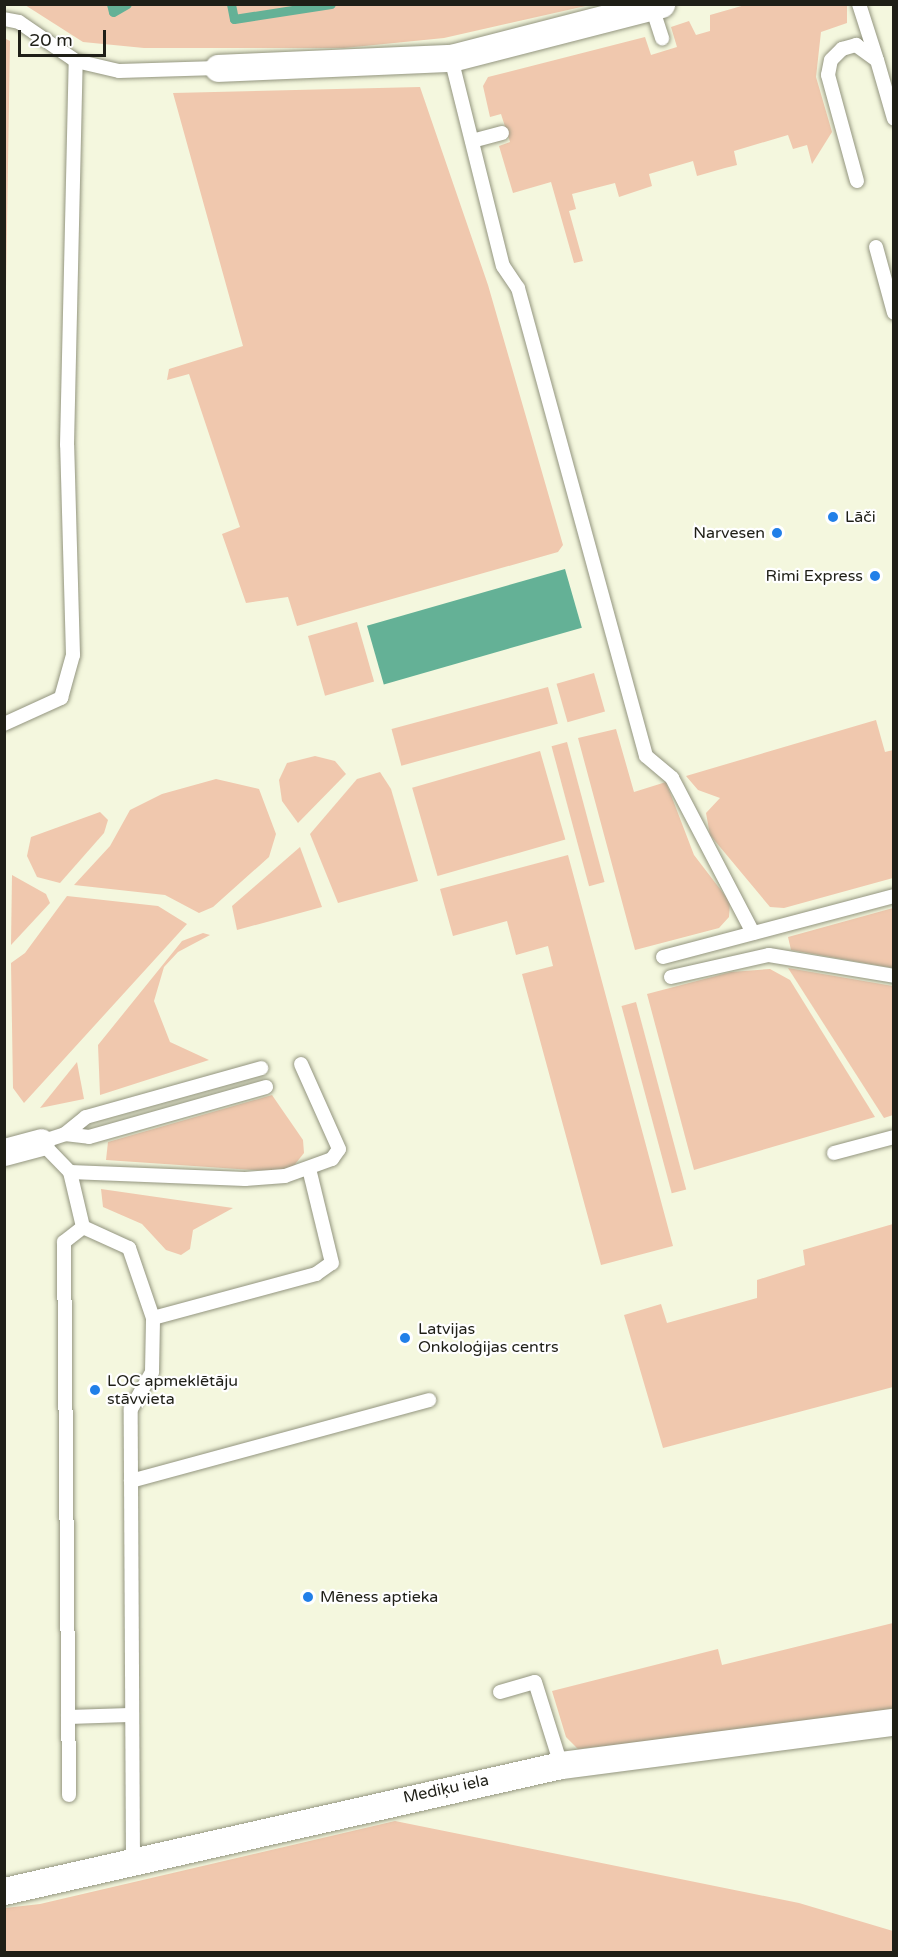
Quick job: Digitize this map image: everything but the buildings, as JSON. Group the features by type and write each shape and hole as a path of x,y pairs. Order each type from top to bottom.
{"street":[{"path":"218,68 451,58 647,7"},
{"path":"4,1152 53,1138"},
{"name":"Mediķu iela","path":"4,1891 561,1765 894,1722"}],"lane":[{"path":"859,4 894,118"},
{"path":"647,7 662,38"},
{"path":"4,19 19,22 76,61 119,71 218,68"},
{"path":"857,181 828,75 831,60 842,49 856,45 877,60"},
{"path":"451,58 472,141 646,756 672,778 753,933"},
{"path":"4,724 61,698 73,655 67,445 76,61"},
{"path":"472,141 502,133"},
{"path":"876,247 894,313"},
{"path":"663,957 894,896"},
{"path":"671,977 769,955 894,976"},
{"path":"70,1172 245,1179 309,1169 332,1159 339,1149 301,1064"},
{"path":"53,1138 86,1117 261,1068"},
{"path":"53,1138 89,1137 266,1087"},
{"path":"834,1153 894,1137"},
{"path":"53,1138 70,1172 83,1227"},
{"path":"153,1318 316,1274 332,1263 309,1169"},
{"path":"83,1227 129,1248 153,1318 152,1372 131,1409 130,1715 133,1860"},
{"path":"69,1795 64,1242 83,1227"},
{"path":"131,1481 429,1400"},
{"path":"501,1692 536,1682 561,1765"},
{"path":"68,1717 130,1715"}],"shaded area":[{"path":"25,5 590,5 444,38 344,48 144,48 83,42"},
{"path":"745,5 847,5 847,23 821,32 816,77 832,132 812,164 807,145 793,149 788,135 734,151 737,165 697,176 693,161 649,174 652,186 619,197 615,183 572,194 576,209 569,211 583,261 574,263 551,182 513,193 499,146 510,142 501,114 490,117 483,86 488,77 645,37 651,55 677,47 671,27 689,21 696,35 710,31 710,15"},
{"path":"4,38 10,41 5,349 4,349"},
{"path":"420,87 488,285 563,545 558,552 297,626 288,597 246,603 222,534 240,527 189,374 167,380 169,369 243,346 173,93"},
{"path":"565,569 582,628 384,684 367,626"},
{"path":"357,622 374,682 325,696 308,636"},
{"path":"594,673 605,711 568,722 557,684"},
{"path":"548,687 558,724 401,766 392,729"},
{"path":"876,720 885,752 893,750 893,878 784,908 770,907 710,835 706,813 720,798 698,790 686,776"},
{"path":"616,729 634,792 666,782 694,855 730,902 729,917 719,928 635,950 578,738"},
{"path":"567,742 605,882 589,886 552,746"},
{"path":"540,751 565,839 438,876 412,788"},
{"path":"315,756 335,761 346,774 298,823 282,801 279,780 287,763"},
{"path":"380,772 391,789 418,881 338,903 310,834 357,779"},
{"path":"216,779 259,789 276,834 269,857 213,907 199,913 165,895 74,885 110,846 130,810 162,794"},
{"path":"100,812 108,820 104,833 60,883 37,877 27,856 31,837"},
{"path":"300,847 322,907 237,930 232,906"},
{"path":"568,855 673,1246 601,1265 522,974 553,966 548,946 516,955 507,921 453,936 440,889"},
{"path":"12,875 46,894 50,903 11,945"},
{"path":"67,896 158,906 187,924 24,1103 13,1088 11,963 25,953"},
{"path":"893,908 893,968 791,950 788,937"},
{"path":"203,933 210,935 178,952 164,967 154,1001 170,1042 209,1060 100,1095 98,1045 182,941"},
{"path":"788,968 893,986 893,1115 884,1118"},
{"path":"770,969 790,980 875,1117 694,1170 647,994 731,972"},
{"path":"636,1002 686,1189 672,1193 622,1006"},
{"path":"77,1062 84,1099 40,1108"},
{"path":"272,1095 303,1140 304,1153 292,1168 268,1171 106,1160 108,1142"},
{"path":"101,1189 233,1208 193,1230 190,1249 181,1255 166,1250 142,1224 103,1207"},
{"path":"893,1224 893,1387 663,1448 624,1315 661,1304 667,1323 757,1298 757,1280 805,1265 803,1250"},
{"path":"893,1623 893,1714 578,1749 566,1737 552,1691 718,1649 722,1665"},
{"path":"395,1821 799,1903 893,1931 893,1952 5,1952 5,1908 40,1904"}],"waterway":[{"path":"111,4 113,12 127,4"},
{"path":"231,4 234,19 331,4"}],"place":[{"name":"Lāči","path":"833,517"},
{"name":"Narvesen","path":"777,533"},
{"name":"Rimi Express","path":"875,576"},
{"name":"Latvijas Onkoloģijas centrs","path":"405,1338"},
{"name":"LOC apmeklētāju stāvvieta","path":"95,1390"},
{"name":"Mēness aptieka","path":"308,1597"}]}
